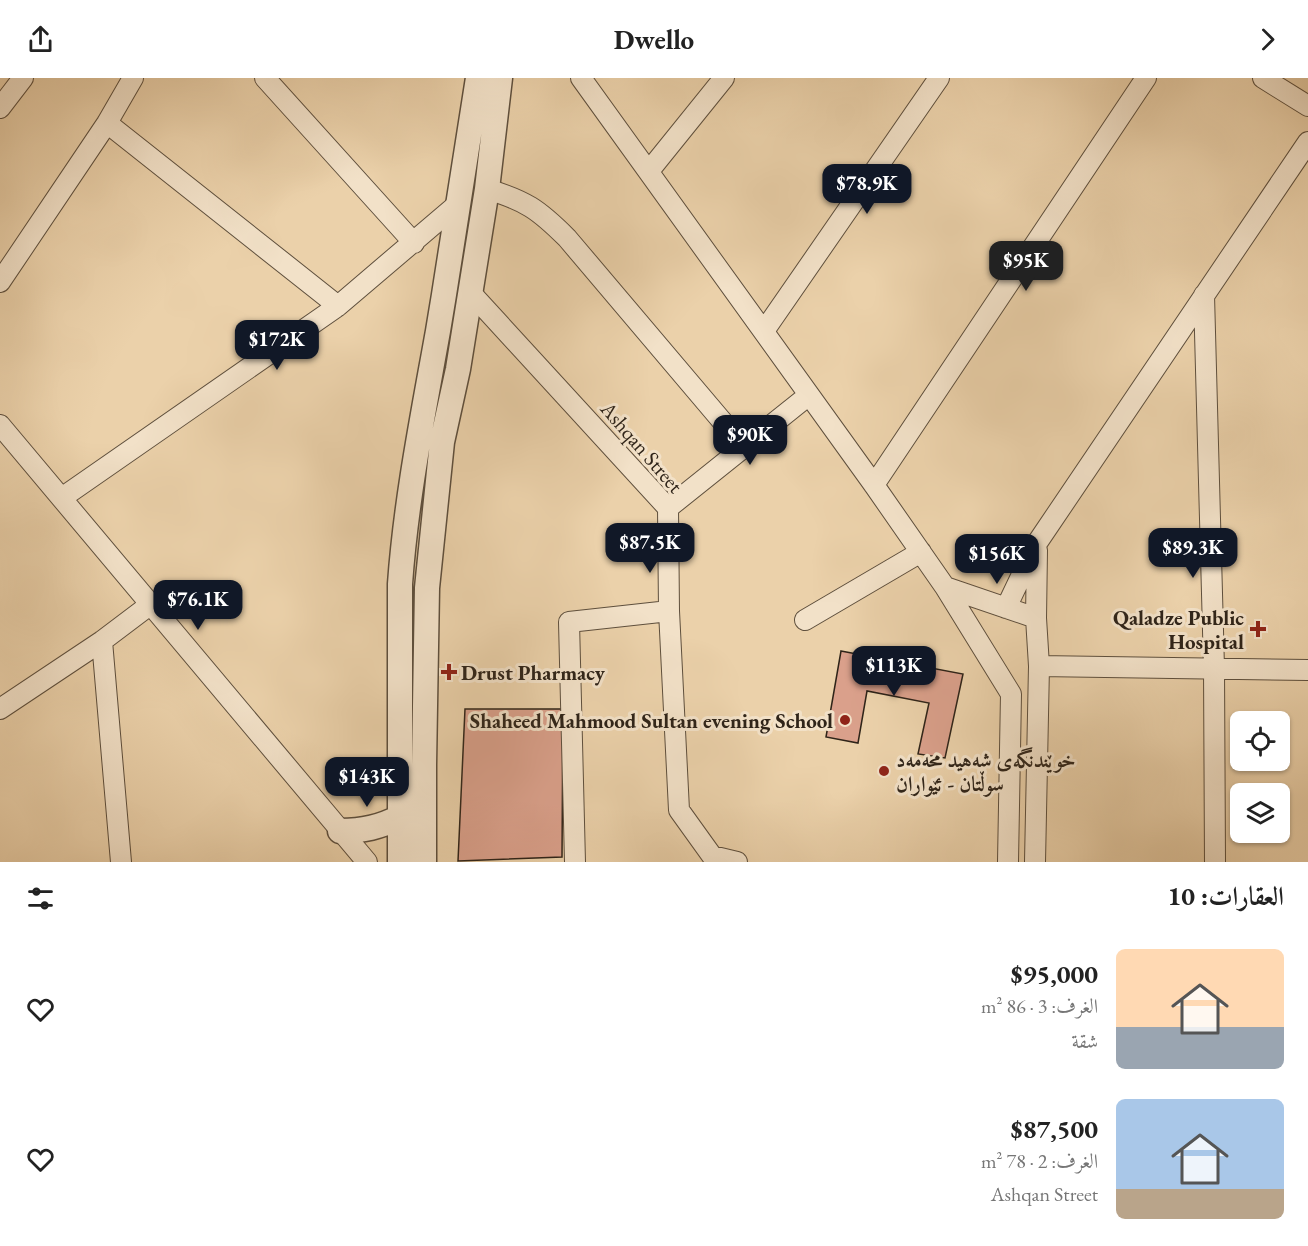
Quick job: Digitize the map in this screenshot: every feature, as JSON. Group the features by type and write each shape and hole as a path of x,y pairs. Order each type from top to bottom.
{"street":[{"path":"0,108 23,78"},
{"path":"0,282 107,123 133,78"},
{"path":"265,78 414,243"},
{"path":"400,862 402,549 413,467 460,202 478,78"},
{"path":"424,862 427,588 442,442 458,369 487,189 500,78"},
{"path":"581,78 921,552 1011,694 1008,862"},
{"path":"649,171 724,78"},
{"path":"764,331 939,78"},
{"path":"874,485 1146,78"},
{"path":"1263,78 1308,106"},
{"path":"107,123 338,306"},
{"path":"1006,608 1037,543 1308,142"},
{"path":"487,189 513,196 531,205 567,238 744,447"},
{"path":"63,497 338,306 460,202"},
{"name":"Ashqan Street","path":"470,292 668,508 669,611 680,810 712,856 737,862"},
{"path":"1204,295 1214,668 1215,862"},
{"path":"668,508 809,395"},
{"path":"0,425 63,497 367,862"},
{"path":"1035,862 1039,666 1036,618 1037,543"},
{"path":"805,620 921,552"},
{"path":"945,587 1036,618"},
{"path":"0,709 102,641 151,604"},
{"path":"575,862 569,622 669,611"},
{"path":"102,641 121,862"},
{"path":"1039,666 1308,669"},
{"path":"340,831 371,829 386,825 400,817"}],"building":[{"name":"Shaheed Mahmood Sultan evening School","path":"841,651 963,674 945,758 918,754 929,703 867,691 858,743 826,737"},
{"path":"465,709 563,709 562,857 458,861"}],"place":[{"name":"Qaladze Public Hospital","path":"1258,629"},
{"name":"Drust Pharmacy","path":"449,672"},
{"name":"Shaheed Mahmood Sultan evening School","path":"845,720"},
{"name":"خوێندنگەی شەهید محەمەد سوڵتان - ئێواران","path":"884,771"}]}
